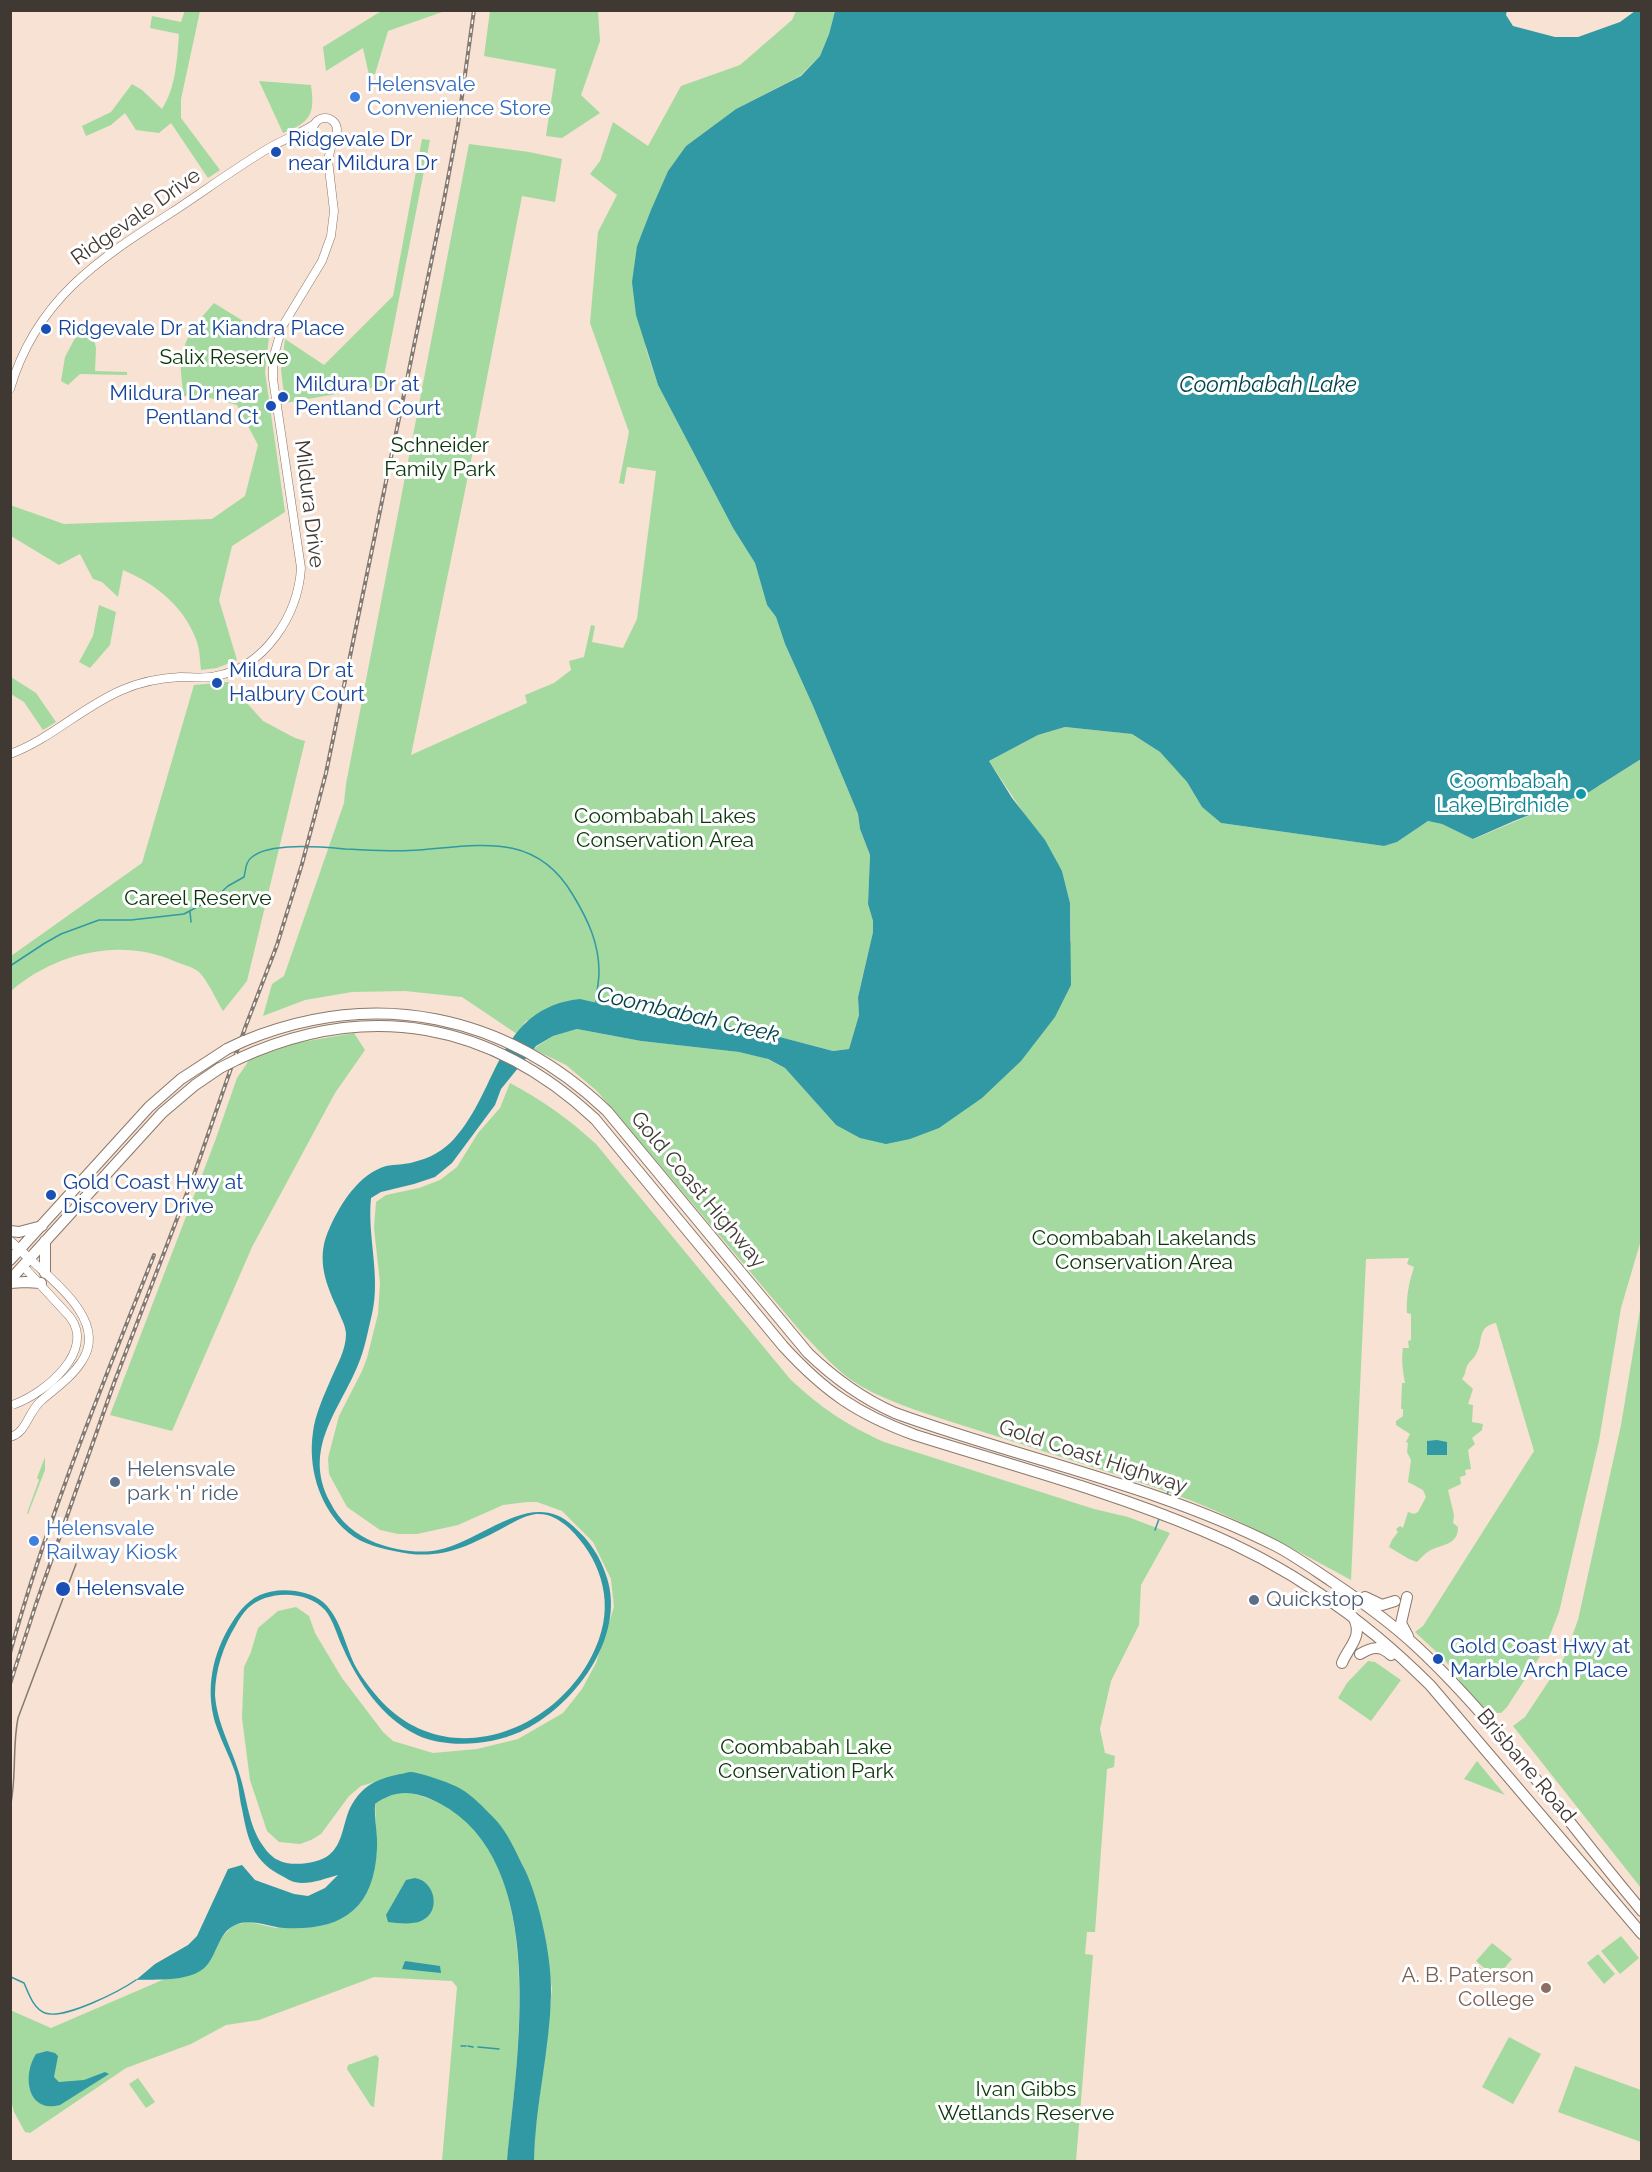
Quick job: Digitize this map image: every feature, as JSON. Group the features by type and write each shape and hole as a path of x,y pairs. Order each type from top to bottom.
{"highway":[{"name":"Gold Coast Highway","path":"14,1255 165,1092 196,1068 227,1049 279,1028 336,1015 368,1013 411,1015 459,1024 501,1038 539,1058 579,1086 607,1111 807,1353 839,1382 873,1403 918,1421 1165,1500 1231,1525 1279,1548 1312,1568 1383,1618"},
{"name":"Gold Coast Highway","path":"10,1282 162,1113 195,1085 220,1068 273,1043 331,1029 370,1026 415,1028 447,1034 493,1049 530,1068 572,1097 595,1119 783,1346 809,1374 838,1398 890,1426 1161,1514 1202,1530 1250,1552 1318,1592 1371,1632"},
{"path":"10,1231 19,1232 42,1226"},
{"path":"10,1282 43,1278 45,1241"},
{"path":"1279,1548 1328,1573 1373,1602 1382,1605 1395,1601"},
{"path":"1407,1597 1401,1623 1411,1641"},
{"path":"1342,1663 1358,1634 1352,1616"},
{"name":"Brisbane Road","path":"1383,1618 1411,1641 1493,1728 1641,1911"},
{"name":"Brisbane Road","path":"1371,1632 1406,1660 1452,1709 1641,1934"},
{"path":"1360,1654 1372,1647 1385,1649 1452,1709"}],"main road":[{"path":"10,1241 14,1255 27,1263"}],"street":[{"path":"295,136 326,142 333,139 337,129 333,122 322,118 313,125 312,132 317,139"},
{"name":"Ridgevale Drive","path":"10,389 24,352 43,320 82,275 121,245 246,163 313,125"},
{"name":"Mildura Drive","path":"317,139 328,160"},
{"name":"Mildura Drive","path":"10,754 41,741 124,689 164,678 203,678 232,672 249,662 276,636 288,618 298,591 301,568 273,379 273,359 282,327 322,261 331,236 334,211 328,160 333,139"},
{"path":"10,1437 21,1432 36,1405 55,1390 82,1362 88,1342 87,1323 81,1311 27,1263"},
{"path":"26,1421 24,1412 13,1403 38,1393 52,1380 72,1358 78,1341 78,1332 73,1321 43,1278"}],"green space":[{"path":"185,10 200,11 181,99 181,118 220,170 208,178 171,123 159,133 136,130 125,113 111,125 86,136 82,126 111,112 132,84 162,109 173,82 179,34 150,28 152,16 181,22"},
{"path":"383,10 445,11 388,31 375,74 369,75 363,48 326,71 323,47"},
{"path":"490,11 598,11 600,41 581,95 600,113 562,138 546,136 556,69 484,56"},
{"name":"Coombabah Lakes Conservation Area","path":"796,11 835,11 820,56 800,76 736,109 686,146 668,171 637,246 646,349 658,385 733,528 755,563 767,605 776,617 785,644 858,814 860,829 870,855 868,904 873,921 873,932 858,996 859,1015 849,1049 833,1051 757,1031 728,1026 697,1026 638,1014 607,1004 526,1021 517,1034 462,997 405,991 352,992 305,1000 263,1016 272,984 284,976 344,803 469,144 562,159 555,202 522,196 411,755 527,703 525,695 554,683 571,670 569,661 584,657 591,625 595,626 592,642 623,648 637,619 656,471 627,467 624,484 619,483 629,432 590,323 598,232 617,195 590,174 600,161 613,122 648,146 681,86 740,65 792,20"},
{"path":"259,81 311,85 312,103 309,116 300,125 283,133"},
{"path":"422,139 430,140 382,386 285,403 281,370 285,339 324,365 393,296"},
{"name":"Salix Reserve","path":"214,303 269,337 265,372 285,512 232,546 219,600 237,660 217,668 201,670 198,645 192,629 168,598 147,582 123,570 118,597 102,582 93,579 80,554 59,565 11,536 10,505 64,524 212,519 245,496 258,445 237,405 206,397 183,396 182,353 188,337"},
{"path":"90,322 96,348 95,371 127,372 127,375 80,374 68,385 61,381 65,357 83,323"},
{"path":"99,605 116,612 110,645 90,668 79,662 93,636"},
{"path":"11,677 36,693 56,722 43,730 24,702 11,694"},
{"name":"Careel Reserve","path":"228,682 263,721 305,741 247,981 223,1011 206,980 194,969 153,954 131,950 110,950 88,953 47,967 11,991 11,956 142,863 194,685"},
{"name":"Coombabah Lakelands Conservation Area","path":"1065,727 1132,734 1160,752 1187,782 1202,807 1221,823 1384,846 1397,842 1428,821 1442,824 1474,839 1599,786 1641,759 1641,1240 1621,1308 1599,1441 1559,1612 1544,1650 1501,1713 1482,1712 1445,1660 1415,1632 1423,1626 1534,1451 1496,1323 1483,1331 1475,1356 1468,1364 1462,1379 1473,1389 1468,1404 1473,1405 1472,1422 1483,1424 1482,1430 1472,1438 1475,1444 1468,1450 1471,1469 1465,1470 1466,1475 1460,1477 1461,1484 1448,1490 1454,1515 1453,1523 1458,1527 1455,1538 1448,1544 1429,1551 1417,1562 1389,1547 1398,1532 1396,1529 1400,1526 1403,1528 1408,1512 1414,1514 1418,1512 1426,1497 1423,1490 1408,1482 1411,1460 1406,1442 1410,1434 1396,1425 1396,1421 1403,1416 1402,1383 1405,1383 1403,1348 1409,1348 1408,1341 1411,1340 1411,1314 1407,1313 1407,1301 1414,1267 1407,1264 1409,1258 1366,1259 1351,1580 1263,1533 1195,1502 917,1410 887,1399 851,1380 802,1333 597,1091 566,1065 533,1049 553,1036 577,1029 641,1041 739,1052 765,1058 785,1068 836,1125 1071,941 1070,903 1062,871 989,761 1038,735"},
{"path":"354,1033 365,1050 335,1093 252,1247 172,1431 110,1415 237,1078 250,1059 296,1043"},
{"name":"Coombabah Lake Conservation Park","path":"510,1083 555,1110 596,1144 790,1379 834,1415 884,1442 1094,1509 1128,1517 1170,1533 1141,1585 1139,1625 1111,1681 1100,1729 1105,1753 1115,1756 1114,1767 1107,1769 1095,1932 1087,1932 1085,1954 1093,1955 1076,2161 534,2161 552,1989 539,1913 477,1811 375,1782 361,1786 349,1796 321,1834 311,1840 300,1844 279,1842 267,1831 250,1780 242,1718 244,1667 258,1628 278,1611 296,1607 309,1616 315,1633 342,1678 383,1732 393,1741 433,1753 477,1749 518,1739 563,1713 582,1689 596,1663 614,1607 611,1579 593,1542 562,1511 537,1502 503,1505 458,1525 417,1534 398,1534 380,1530 347,1507 329,1474 328,1458 339,1416 367,1358 378,1314 380,1283 374,1228 376,1202 386,1195 419,1188 440,1180 457,1167 478,1133 500,1108"},
{"path":"1641,1304 1641,1888 1513,1726 1525,1717 1564,1658 1578,1620 1621,1425"},
{"path":"45,1457 45,1470 28,1514 39,1480 37,1478"},
{"path":"1368,1661 1375,1662 1401,1680 1371,1721 1338,1698 1347,1683"},
{"path":"1477,1761 1505,1795 1464,1779"},
{"path":"404,1791 437,1802 455,1811 484,1841 503,1880 514,1925 519,1975 516,2075 507,2161 442,2161 457,1987 452,1981 374,1977 259,2020 226,2025 191,2044 126,2068 30,2133 25,2132 14,2112 11,2100 10,2010 51,2028 167,1978 187,1976 233,1925 249,1922 276,1928 366,1893 373,1874 377,1850 375,1804 387,1796"},
{"path":"1621,1936 1639,1958 1620,1974 1601,1951"},
{"path":"1492,1943 1512,1959 1496,1978 1476,1961"},
{"path":"1598,1954 1615,1974 1604,1984 1587,1963"},
{"path":"1475,1964 1489,1974 1483,1981 1470,1970"},
{"path":"1509,2037 1541,2054 1513,2104 1482,2087"},
{"path":"376,2055 379,2058 374,2107 371,2106 347,2069 348,2065"},
{"path":"1575,2066 1641,2090 1641,2142 1558,2112"},
{"path":"138,2078 155,2102 146,2108 129,2084"}],"water":[{"name":"Coombabah Lake","path":"1507,10 1506,15 1513,26 1555,37 1578,37 1620,22 1635,11 1641,11 1641,759 1589,792 1473,839 1442,824 1428,821 1397,842 1384,846 1221,823 1202,807 1187,782 1160,752 1132,734 1065,727 1038,735 989,761 1012,798 1045,840 1062,871 1070,903 1071,985 1055,1017 1021,1061 982,1098 939,1128 910,1139 886,1144 860,1138 836,1125 785,1068 768,1059 739,1052 641,1041 577,1029 553,1036 536,1046 501,1089 495,1105 452,1163 435,1177 381,1192 371,1198 375,1271 372,1314 360,1359 326,1431 320,1465 322,1483 330,1502 344,1522 369,1540 399,1549 423,1552 438,1550 455,1545 524,1514 541,1512 557,1515 573,1526 589,1543 598,1556 607,1578 611,1601 609,1624 602,1647 576,1689 540,1721 520,1732 495,1740 469,1744 442,1742 417,1735 404,1728 372,1698 356,1674 325,1610 308,1599 276,1595 256,1602 238,1621 227,1641 221,1659 216,1677 215,1695 216,1706 237,1766 254,1829 266,1850 278,1860 304,1864 318,1861 329,1855 337,1845 350,1808 365,1788 377,1781 410,1772 422,1774 461,1789 478,1802 503,1829 525,1870 540,1914 551,1980 550,2015 534,2161 507,2161 519,2018 519,1965 512,1915 498,1869 474,1831 439,1803 414,1794 399,1793 375,1804 377,1843 374,1870 369,1888 351,1913 338,1920 304,1928 241,1923 224,1934 208,1964 196,1973 171,1979 136,1980 155,1964 188,1945 197,1936 228,1869 242,1865 255,1880 294,1894 308,1896 325,1888 338,1875 311,1882 293,1882 265,1865 250,1841 236,1777 213,1716 211,1690 217,1652 235,1618 250,1601 267,1592 284,1590 309,1594 323,1602 335,1617 357,1669 382,1702 415,1726 445,1737 477,1738 508,1730 537,1716 563,1695 584,1669 599,1639 605,1608 601,1579 596,1565 580,1539 554,1517 545,1514 531,1515 462,1547 424,1555 373,1546 360,1540 343,1528 327,1507 321,1496 314,1471 313,1432 320,1405 343,1352 346,1334 325,1278 323,1248 334,1218 345,1199 359,1182 376,1170 425,1158 450,1143 469,1119 516,1034 532,1018 553,1006 580,999 697,1026 728,1026 757,1031 833,1051 849,1049 859,1015 858,997 873,932 873,921 868,904 870,855 860,829 858,814 785,644 776,617 767,605 755,563 733,528 658,385 636,315 632,282 637,246 668,171 686,146 736,109 801,76 820,56 835,11"},
{"path":"1427,1441 1447,1442 1447,1455 1427,1455"},
{"path":"415,1878 422,1880 431,1891 434,1904 432,1911 428,1917 417,1922 388,1922 386,1915 406,1880"},
{"path":"405,1961 440,1966 441,1973 402,1969"},
{"path":"47,2051 58,2056 54,2077 59,2082 84,2080 105,2072 109,2074 60,2105 40,2104 30,2091 29,2072 36,2054"}],"waterway":[{"name":"Coombabah Creek","path":"10,966 61,934 99,920 131,920 184,914 216,897 228,886 244,877 250,859 260,852 271,849 311,847 401,851 485,845 524,852 542,861 558,875 573,895 595,941 599,972 596,1004"},
{"path":"190,912 191,922"},
{"path":"1167,1495 1170,1486"},
{"path":"1155,1530 1159,1519"},
{"path":"11,1977 24,1983 37,2008 45,2013 54,2014 78,2009 136,1980"},
{"path":"461,2046 466,2046"},
{"path":"468,2046 473,2047"},
{"path":"478,2047 499,2049"}],"tram line":[{"path":"10,1808 18,1718 76,1564"}],"railway":[{"path":"10,1684 114,1383 195,1172 245,1028 277,945 302,864 326,773 444,200 458,125 474,10"},
{"path":"10,1653 59,1501 154,1255"}],"place":[{"name":"Helensvale Convenience Store","path":"355,97"},
{"name":"Ridgevale Dr near Mildura Dr","path":"276,152"},
{"name":"Ridgevale Dr at Kiandra Place","path":"46,329"},
{"name":"Mildura Dr at Pentland Court","path":"283,397"},
{"name":"Mildura Dr near Pentland Ct","path":"271,406"},
{"name":"Mildura Dr at Halbury Court","path":"217,683"},
{"name":"Coombabah Lake Birdhide","path":"1581,794"},
{"name":"Gold Coast Hwy at Discovery Drive","path":"51,1195"},
{"name":"Helensvale park 'n' ride","path":"115,1482"},
{"name":"Helensvale Railway Kiosk","path":"34,1541"},
{"name":"Helensvale","path":"63,1589"},
{"name":"Quickstop","path":"1254,1600"},
{"name":"Gold Coast Hwy at Marble Arch Place","path":"1438,1659"},
{"name":"A. B. Paterson College","path":"1546,1988"}],"park label":[{"name":"Schneider Family Park","path":"440,458"},
{"name":"Ivan Gibbs Wetlands Reserve","path":"1026,2102"}]}
